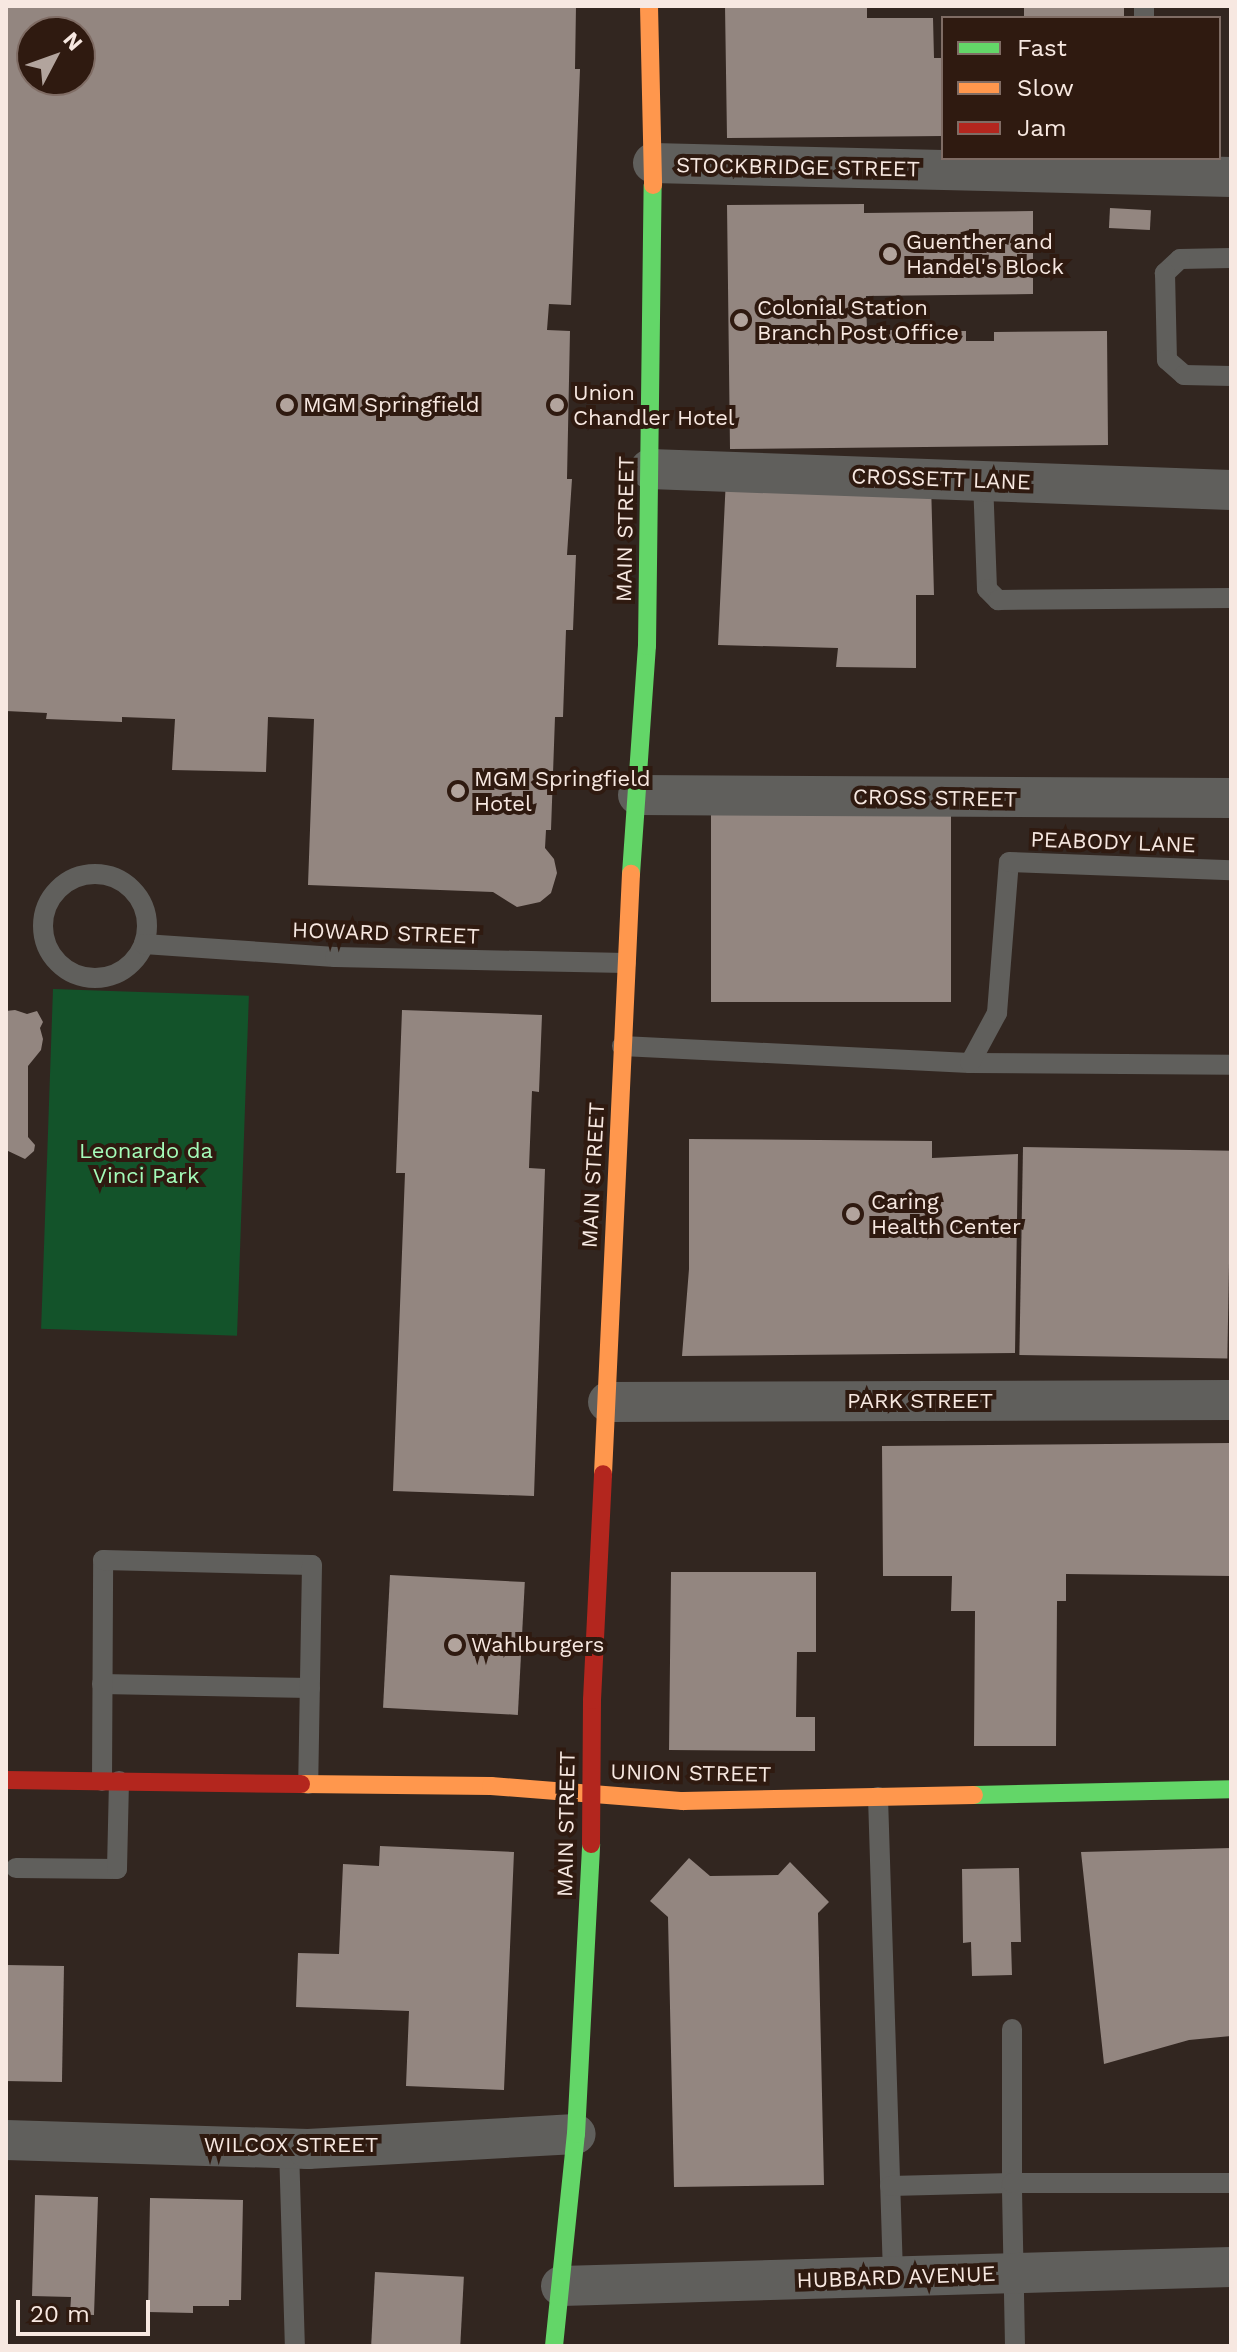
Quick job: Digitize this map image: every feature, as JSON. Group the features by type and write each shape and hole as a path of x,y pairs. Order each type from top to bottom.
{"main road":[{"name":"MAIN STREET","path":"554,2346 576,2134 590,1892 591,1723 626,963 647,646 653,163 649,6"},
{"name":"UNION STREET","path":"6,1780 491,1786 683,1801 1231,1789"}],"street":[{"name":"STOCKBRIDGE STREET","path":"653,163 1143,166 1231,177"},
{"name":"CROSSETT LANE","path":"650,469 1231,490"},
{"name":"CROSS STREET","path":"638,795 1231,798"},
{"name":"PARK STREET","path":"608,1402 1231,1400"},
{"name":"WILCOX STREET","path":"6,2140 289,2148 576,2134"},
{"name":"HUBBARD AVENUE","path":"561,2286 1231,2267"}],"lane":[{"path":"1231,258 1180,259 1165,273 1167,360 1184,375 1231,376"},
{"path":"983,480 987,589 998,600 1231,598"},
{"name":"PEABODY LANE","path":"970,1063 997,1013 1009,862 1231,870"},
{"path":"89,873 107,875 124,882 137,894 145,910 148,929 144,944 125,969 94,978 79,975 53,957 45,940 43,922 47,905 57,889 71,878 89,873"},
{"name":"HOWARD STREET","path":"144,944 335,957 626,963"},
{"path":"622,1046 970,1063 1231,1065"},
{"path":"16,1868 117,1869 102,1684 103,1560 312,1565 308,1784"},
{"path":"102,1684 310,1688"},
{"path":"878,1797 893,2276"},
{"path":"1012,2029 1015,2346"},
{"path":"289,2148 295,2346"},
{"path":"890,2186 1231,2183"}],"green space":[{"name":"Leonardo da Vinci Park","path":"53,989 249,996 237,1336 41,1329"}],"building":[{"name":"MGM Springfield","path":"6,6 576,6 575,69 580,69 571,305 549,304 547,330 570,331 567,479 572,479 567,555 576,555 573,630 566,630 563,717 555,717 551,830 546,830 545,848 554,859 557,873 551,893 540,902 517,907 493,892 308,885 314,719 268,717 266,772 172,770 175,719 122,717 122,722 46,719 47,713 6,711"},
{"path":"725,6 867,6 867,18 933,18 934,58 941,58 941,136 727,138"},
{"path":"1024,6 1124,6 1124,16 1024,16"},
{"path":"864,204 864,213 1033,211 1033,294 866,296 867,331 895,330 895,343 921,343 921,331 966,331 966,341 994,341 994,332 1107,331 1108,445 730,449 727,205"},
{"path":"1110,208 1151,210 1150,230 1109,228"},
{"path":"726,478 931,482 934,595 916,595 916,668 836,667 838,648 718,645"},
{"path":"711,815 951,815 951,1002 711,1002"},
{"path":"402,1010 542,1015 539,1092 532,1091 529,1168 545,1169 534,1496 393,1491 405,1173 396,1173"},
{"path":"6,1011 27,1014 37,1011 43,1022 40,1028 43,1039 41,1050 28,1066 28,1137 35,1145 34,1151 25,1159 6,1150"},
{"name":"Caring Health Center","path":"689,1139 932,1141 932,1158 1018,1154 1015,1353 682,1356 689,1269"},
{"path":"1023,1147 1231,1151 1227,1359 1019,1355"},
{"path":"1231,1443 1231,1576 1066,1574 1066,1601 1057,1601 1056,1746 974,1746 975,1611 951,1611 952,1576 883,1576 882,1446"},
{"path":"671,1572 816,1572 816,1652 797,1652 796,1717 815,1717 815,1751 669,1750"},
{"name":"Wahlburgers","path":"390,1575 525,1582 518,1715 383,1708"},
{"path":"380,1846 514,1852 504,2090 406,2086 409,2011 296,2007 298,1953 339,1954 343,1864 379,1866"},
{"path":"1231,1848 1231,2036 1189,2040 1104,2064 1081,1852"},
{"path":"689,1858 710,1876 778,1875 790,1862 829,1902 818,1913 824,2185 674,2187 668,1917 650,1901"},
{"path":"1019,1868 1021,1942 1011,1942 1012,1975 972,1976 971,1942 963,1943 962,1869"},
{"path":"6,1965 64,1966 62,2082 6,2081"},
{"path":"35,2195 98,2197 94,2315 70,2314 71,2297 32,2296"},
{"path":"150,2198 243,2200 241,2300 229,2300 229,2306 193,2306 193,2313 148,2312"},
{"path":"375,2272 464,2277 460,2346 371,2346"}],"traffic: fast":[{"path":"631,874 647,646 653,185"},
{"path":"974,1795 1231,1789"},
{"path":"554,2346 576,2134 591,1844"}],"traffic: slow":[{"path":"649,6 653,185"},
{"path":"603,1474 631,874"},
{"path":"301,1784 491,1786 683,1801 974,1795"}],"traffic: jam":[{"path":"591,1844 592,1700 603,1474"},
{"path":"6,1780 301,1784"}],"place":[{"name":"Guenther and Handel's Block","path":"890,254"},
{"name":"Colonial Station Branch Post Office","path":"741,320"},
{"name":"MGM Springfield","path":"287,405"},
{"name":"Union Chandler Hotel","path":"557,405"},
{"name":"MGM Springfield Hotel","path":"458,791"},
{"name":"Caring Health Center","path":"853,1214"},
{"name":"Wahlburgers","path":"455,1645"}]}
